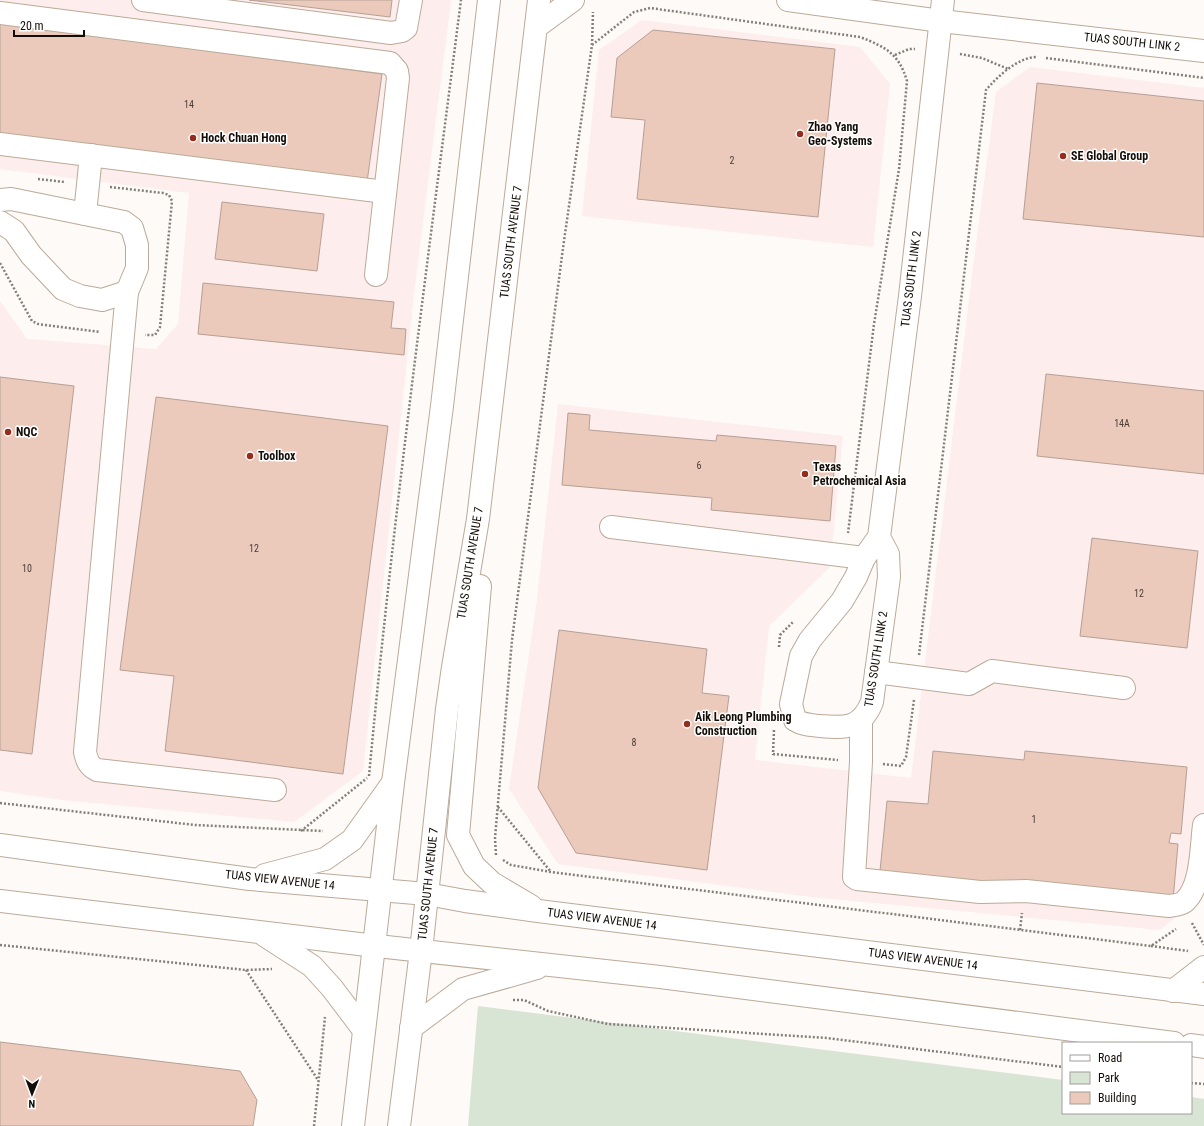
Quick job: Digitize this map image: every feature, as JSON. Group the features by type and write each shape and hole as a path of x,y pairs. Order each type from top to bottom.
{"street":[{"path":"143,0 390,33 402,31 406,28 411,0"},
{"path":"353,1126 363,1029 375,946 393,783 442,406 489,0"},
{"name":"TUAS SOUTH AVENUE 7","path":"399,1126 421,951 453,667 478,519 539,0"},
{"path":"536,27 574,0"},
{"name":"TUAS SOUTH LINK 2","path":"788,0 942,10 1204,51"},
{"name":"TUAS SOUTH LINK 2","path":"880,537 855,556 856,577 842,601 810,640 801,656 791,704 795,720 801,724 837,727 850,726 861,720 867,714 872,702 888,577 888,554 880,537 910,296 942,10"},
{"path":"0,13 390,63 397,71 398,78 376,275"},
{"path":"0,144 385,192"},
{"path":"85,214 91,155"},
{"path":"0,200 11,200 124,222 132,228 137,245 137,268 127,292 85,752 90,767 97,770 275,790"},
{"path":"0,222 14,231 31,255 63,289 80,296 102,300 127,292"},
{"path":"478,519 482,557 458,835 474,866 492,883 538,911"},
{"path":"611,527 855,556"},
{"path":"876,672 969,684 992,671 1124,688"},
{"path":"861,720 861,762 854,877 857,879 980,892 1026,891 1170,906 1183,903 1192,894 1197,879 1204,825"},
{"path":"250,878 325,858 352,840 393,783"},
{"name":"TUAS VIEW AVENUE 14","path":"0,844 250,878 427,894 538,911 1204,994"},
{"path":"0,901 375,946 550,964 1166,1042"},
{"path":"260,932 312,966 332,988 363,1029"},
{"path":"411,1028 463,989 493,979 550,964"},
{"path":"1173,991 1204,967"},
{"path":"1192,1045 1204,1047"}],"path":[{"path":"368,781 378,680 414,368 461,0"},
{"path":"594,8 592,45 563,248 512,640 495,838 495,854 511,865 551,872 1189,951"},
{"path":"592,45 634,12 650,8 860,37 879,44 894,55 903,67 907,81 899,169 873,332 855,556"},
{"path":"775,722 773,754 901,766 906,757 986,90 1005,71 1034,57 1204,78"},
{"path":"37,179 88,184"},
{"path":"779,650 780,635 797,618"},
{"path":"301,831 369,776"},
{"path":"0,803 195,825 301,831 330,831"},
{"path":"498,807 551,872"},
{"path":"1190,919 1204,945"},
{"path":"1020,930 1021,922"},
{"path":"1151,946 1178,928"},
{"path":"0,945 246,970 275,968"},
{"path":"246,970 318,1080"},
{"path":"509,1000 524,1000 548,1011 608,1024 827,1038 1062,1067"},
{"path":"314,1126 325,1012"},
{"path":"1192,1083 1204,1084"}],"shaded area":[{"path":"0,0 451,0 414,294 363,771 294,822 62,800 0,791 0,301 27,339 156,349 178,324 189,193 0,169"},
{"path":"642,20 860,47 890,84 873,247 582,216 599,50"},
{"path":"1030,67 1204,88 1204,894 1160,930 811,897 558,864 509,789 537,600 558,404 843,436 830,567 769,626 755,760 911,778 973,267 996,92"}],"green space":[{"path":"478,1006 1062,1080 1062,1114 1192,1114 1192,1097 1204,1099 1204,1126 468,1126"}],"building":[{"path":"249,0 392,0 390,17"},
{"path":"0,23 382,74 367,182 0,133"},
{"path":"653,30 835,49 818,217 637,199 645,120 611,117 617,58"},
{"path":"1037,83 1204,101 1204,237 1023,219"},
{"path":"222,202 324,214 317,271 215,259"},
{"path":"203,283 394,302 391,328 406,329 404,355 198,334"},
{"path":"1046,374 1204,391 1204,474 1037,456"},
{"path":"0,377 74,386 32,754 0,750"},
{"path":"156,397 388,426 343,774 165,751 174,676 120,670"},
{"path":"568,413 590,415 589,430 716,441 717,435 836,446 830,521 711,510 712,498 562,485"},
{"path":"1092,538 1198,551 1187,648 1080,636"},
{"path":"559,630 707,649 702,693 729,696 707,870 576,853 538,788"},
{"path":"933,751 1024,760 1025,751 1187,767 1181,834 1171,833 1169,843 1178,844 1173,900 880,871 887,801 928,804"},
{"path":"0,1042 240,1071 257,1100 253,1126 0,1126"}],"place":[{"name":"Zhao Yang Geo-Systems","path":"800,134"},
{"name":"Hock Chuan Hong","path":"193,138"},
{"name":"SE Global Group","path":"1063,156"},
{"name":"NQC","path":"8,432"},
{"name":"Toolbox","path":"250,456"},
{"name":"Texas Petrochemical Asia","path":"805,474"},
{"name":"Aik Leong Plumbing Construction","path":"687,724"}]}
